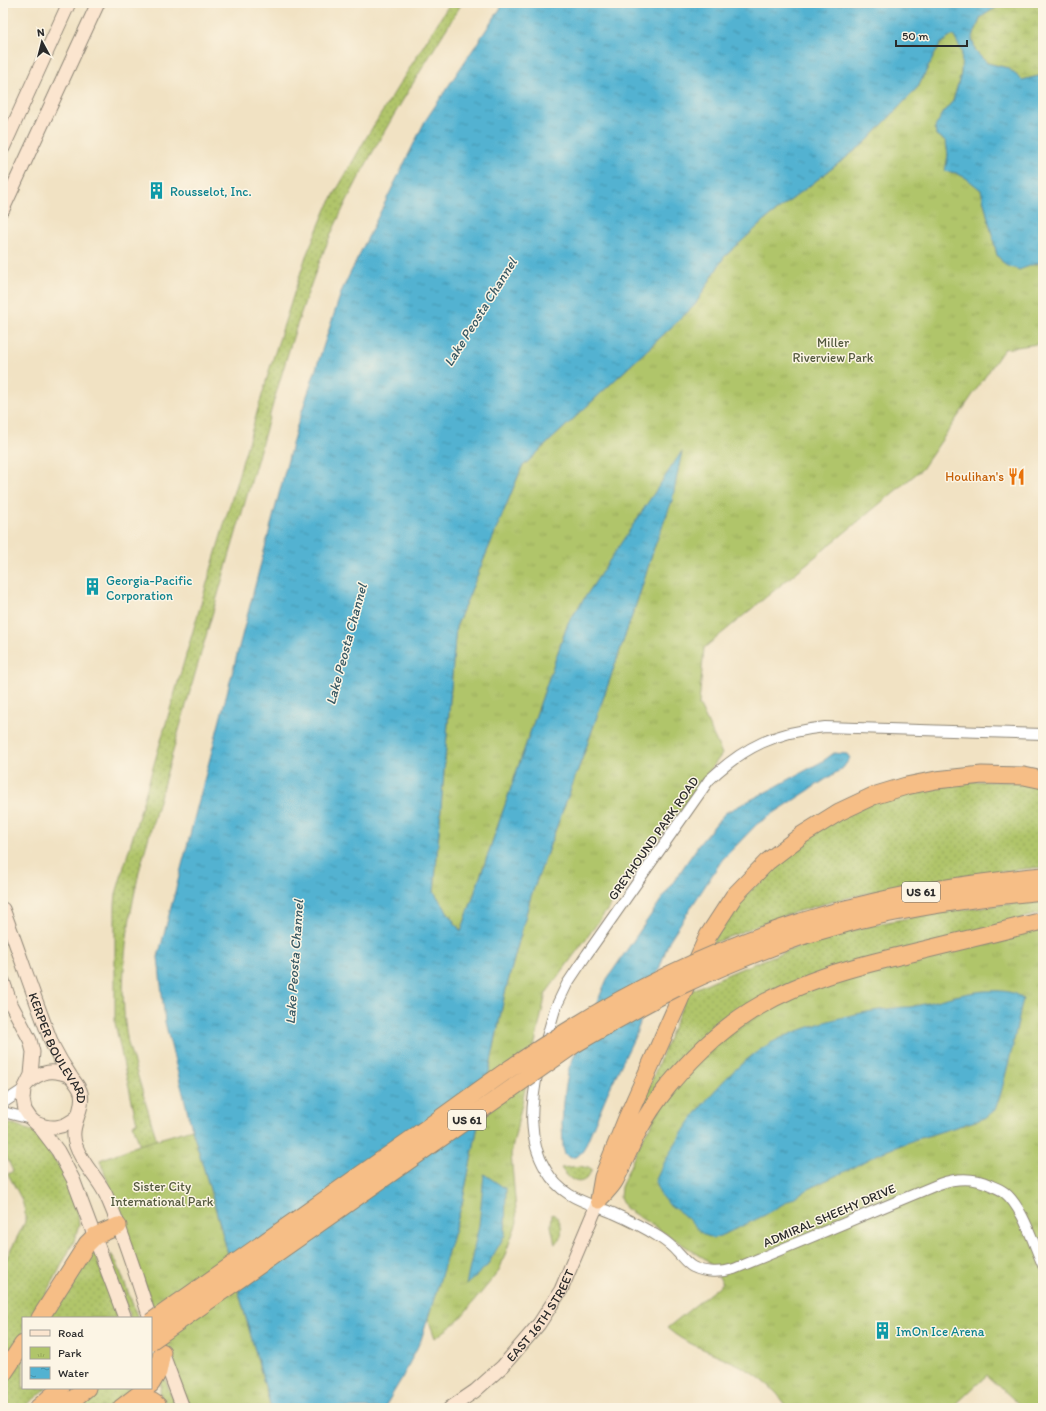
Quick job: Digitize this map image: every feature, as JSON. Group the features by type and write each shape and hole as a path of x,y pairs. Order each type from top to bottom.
{"highway":[{"path":"598,1204 603,1177 627,1118 708,936 734,896 767,862 802,835 839,812 874,796 906,786 936,780 982,774 1024,776 1043,780"},
{"name":"US 61","path":"156,1347 575,1044 636,1008 803,928 853,907 910,894 970,884 1043,876"},
{"name":"US 61","path":"152,1319 502,1075 571,1029 678,970 761,935 857,921 910,909 967,900 1043,891"},
{"path":"598,1204 614,1181 638,1132 653,1107 668,1087 704,1047 721,1032 758,1006 797,986 823,976 886,959 1043,921"},
{"path":"41,1317 87,1244 95,1236 118,1226"},
{"path":"3,1374 22,1346"},
{"path":"152,1382 158,1372 156,1347"},
{"path":"38,1408 60,1389"},
{"path":"62,1408 86,1389"},
{"path":"126,1404 146,1389"},
{"path":"126,1404 146,1399 152,1401 158,1407"}],"main road":[{"path":"3,148 69,3"},
{"path":"3,209 98,3"},
{"name":"KERPER BOULEVARD","path":"3,909 54,1047 81,1093 81,1103 75,1122 74,1137 76,1147 106,1194 150,1317"},
{"name":"KERPER BOULEVARD","path":"3,981 11,1004 30,1040 33,1052 33,1068 26,1086 23,1099 24,1105 33,1121 58,1151 66,1164 82,1200 125,1317"},
{"path":"26,1086 38,1075 47,1072 58,1072 70,1076"},
{"path":"33,1121 48,1128 60,1127 71,1122 77,1117"},
{"name":"EAST 16TH STREET","path":"450,1408 475,1391 503,1366 539,1324 561,1290 598,1204"},
{"name":"KERPER BOULEVARD","path":"152,1325 156,1347 183,1408"},
{"path":"151,1389 158,1407"}],"street":[{"name":"GREYHOUND PARK ROAD","path":"598,1204 571,1196 558,1185 546,1171 536,1150 533,1137 532,1109 540,1059 555,1009 567,984 586,954 709,780 735,757 749,748 773,737 804,729 849,726 1043,734"},
{"path":"3,1103 26,1086"},
{"path":"3,1112 33,1121"},
{"name":"ADMIRAL SHEEHY DRIVE","path":"598,1204 612,1213 648,1230 669,1244 693,1267 717,1272 734,1269 939,1184 952,1180 968,1179 987,1183 1003,1192 1011,1199 1023,1218 1043,1265"}],"green space":[{"path":"450,3 462,3 393,117 360,175 331,234 306,297 276,394 140,868 131,911 125,955 123,999 125,1021 128,1043 170,1185 143,1156 133,1124 137,1123 115,1023 116,894 270,368 306,256 326,209 366,138"},
{"path":"1003,3 1043,3 1043,75 1022,80 1008,68 987,63 976,52 972,39 981,17"},
{"name":"Miller Riverview Park","path":"954,34 962,51 961,74 953,101 945,110 936,135 946,141 948,155 946,171 956,173 967,178 981,190 997,255 1005,265 1037,264 1043,261 1043,343 1004,349 922,469 704,648 699,704 722,754 546,993 511,1154 517,1222 499,1271 457,1322 435,1338 428,1318 462,1204 505,993 531,896 586,748 641,590 682,453 568,623 461,932 434,892 456,627 522,467 695,305 724,257 765,220 865,143 918,87 940,44"},
{"path":"970,781 1018,782 1043,786 1043,867 950,878 859,895 766,922 711,944 733,908 794,846 843,816 885,797"},
{"path":"1043,900 1043,913 1001,923 630,1133 688,992 775,955 865,927 931,914"},
{"path":"1043,927 1043,1408 1023,1408 987,1375 952,1408 788,1408 769,1385 752,1373 735,1363 688,1342 667,1328 723,1283 707,1260 625,1208 620,1198 621,1187 641,1141 670,1094 690,1072 727,1038 765,1011 809,988"},
{"path":"3,1124 14,1124 34,1132 64,1173 78,1212 79,1225 74,1241 46,1295 33,1317 22,1317 22,1334 3,1363 3,1265 25,1222 25,1215 23,1203 8,1174 13,1171 5,1154 3,1154"},
{"name":"Sister City International Park","path":"192,1129 271,1408 189,1408 100,1160 139,1145"},
{"path":"580,1166 592,1169 585,1179 577,1182 569,1177 561,1168"},
{"path":"552,1214 559,1220 561,1228 560,1237 555,1244 551,1226"},
{"path":"92,1252 95,1255 118,1317 50,1317 88,1255"},
{"path":"111,1254 117,1263 138,1317 130,1317 112,1264"},
{"path":"22,1360 22,1389 46,1389 23,1408 3,1408 3,1388"},
{"path":"161,1378 165,1378 176,1408 164,1408 160,1393"},
{"path":"100,1389 133,1389 109,1408 76,1408"}],"water":[{"name":"Lake Peosta Channel","path":"504,3 1003,3 981,17 972,39 976,52 987,63 1008,68 1022,80 1043,75 1043,261 1019,270 1005,265 997,255 981,190 966,178 956,173 945,171 948,155 946,141 936,135 935,127 945,110 953,101 961,74 962,51 953,35 940,44 918,87 865,143 765,220 724,257 695,305 522,467 456,627 434,892 461,932 568,623 682,451 672,501 654,548 641,590 586,748 531,896 505,993 462,1204 421,1340 402,1378 386,1405 387,1408 271,1408 192,1129 165,1022 158,957 296,429 342,290 425,121"},
{"path":"834,753 847,754 850,758 843,768 757,824 722,860 669,941 636,1034 608,1092 583,1151 578,1156 571,1158 565,1154 563,1148 562,1122 569,1068 607,979 700,843 725,813 823,761"},
{"path":"984,991 1009,992 1023,999 1001,1093 995,1110 985,1118 914,1140 878,1154 808,1189 765,1215 713,1239 701,1233 688,1219 668,1204 661,1196 655,1182 677,1141 691,1120 725,1079 763,1047 783,1037 838,1018 899,1007 910,1007 963,994"},
{"path":"484,1174 506,1189 505,1235 487,1266 466,1285 479,1225"}],"place":[{"name":"Rousselot, Inc.","path":"157,191"},
{"name":"Houlihan's","path":"1017,476"},
{"name":"Georgia-Pacific Corporation","path":"93,587"},
{"name":"ImOn Ice Arena","path":"883,1331"}]}
